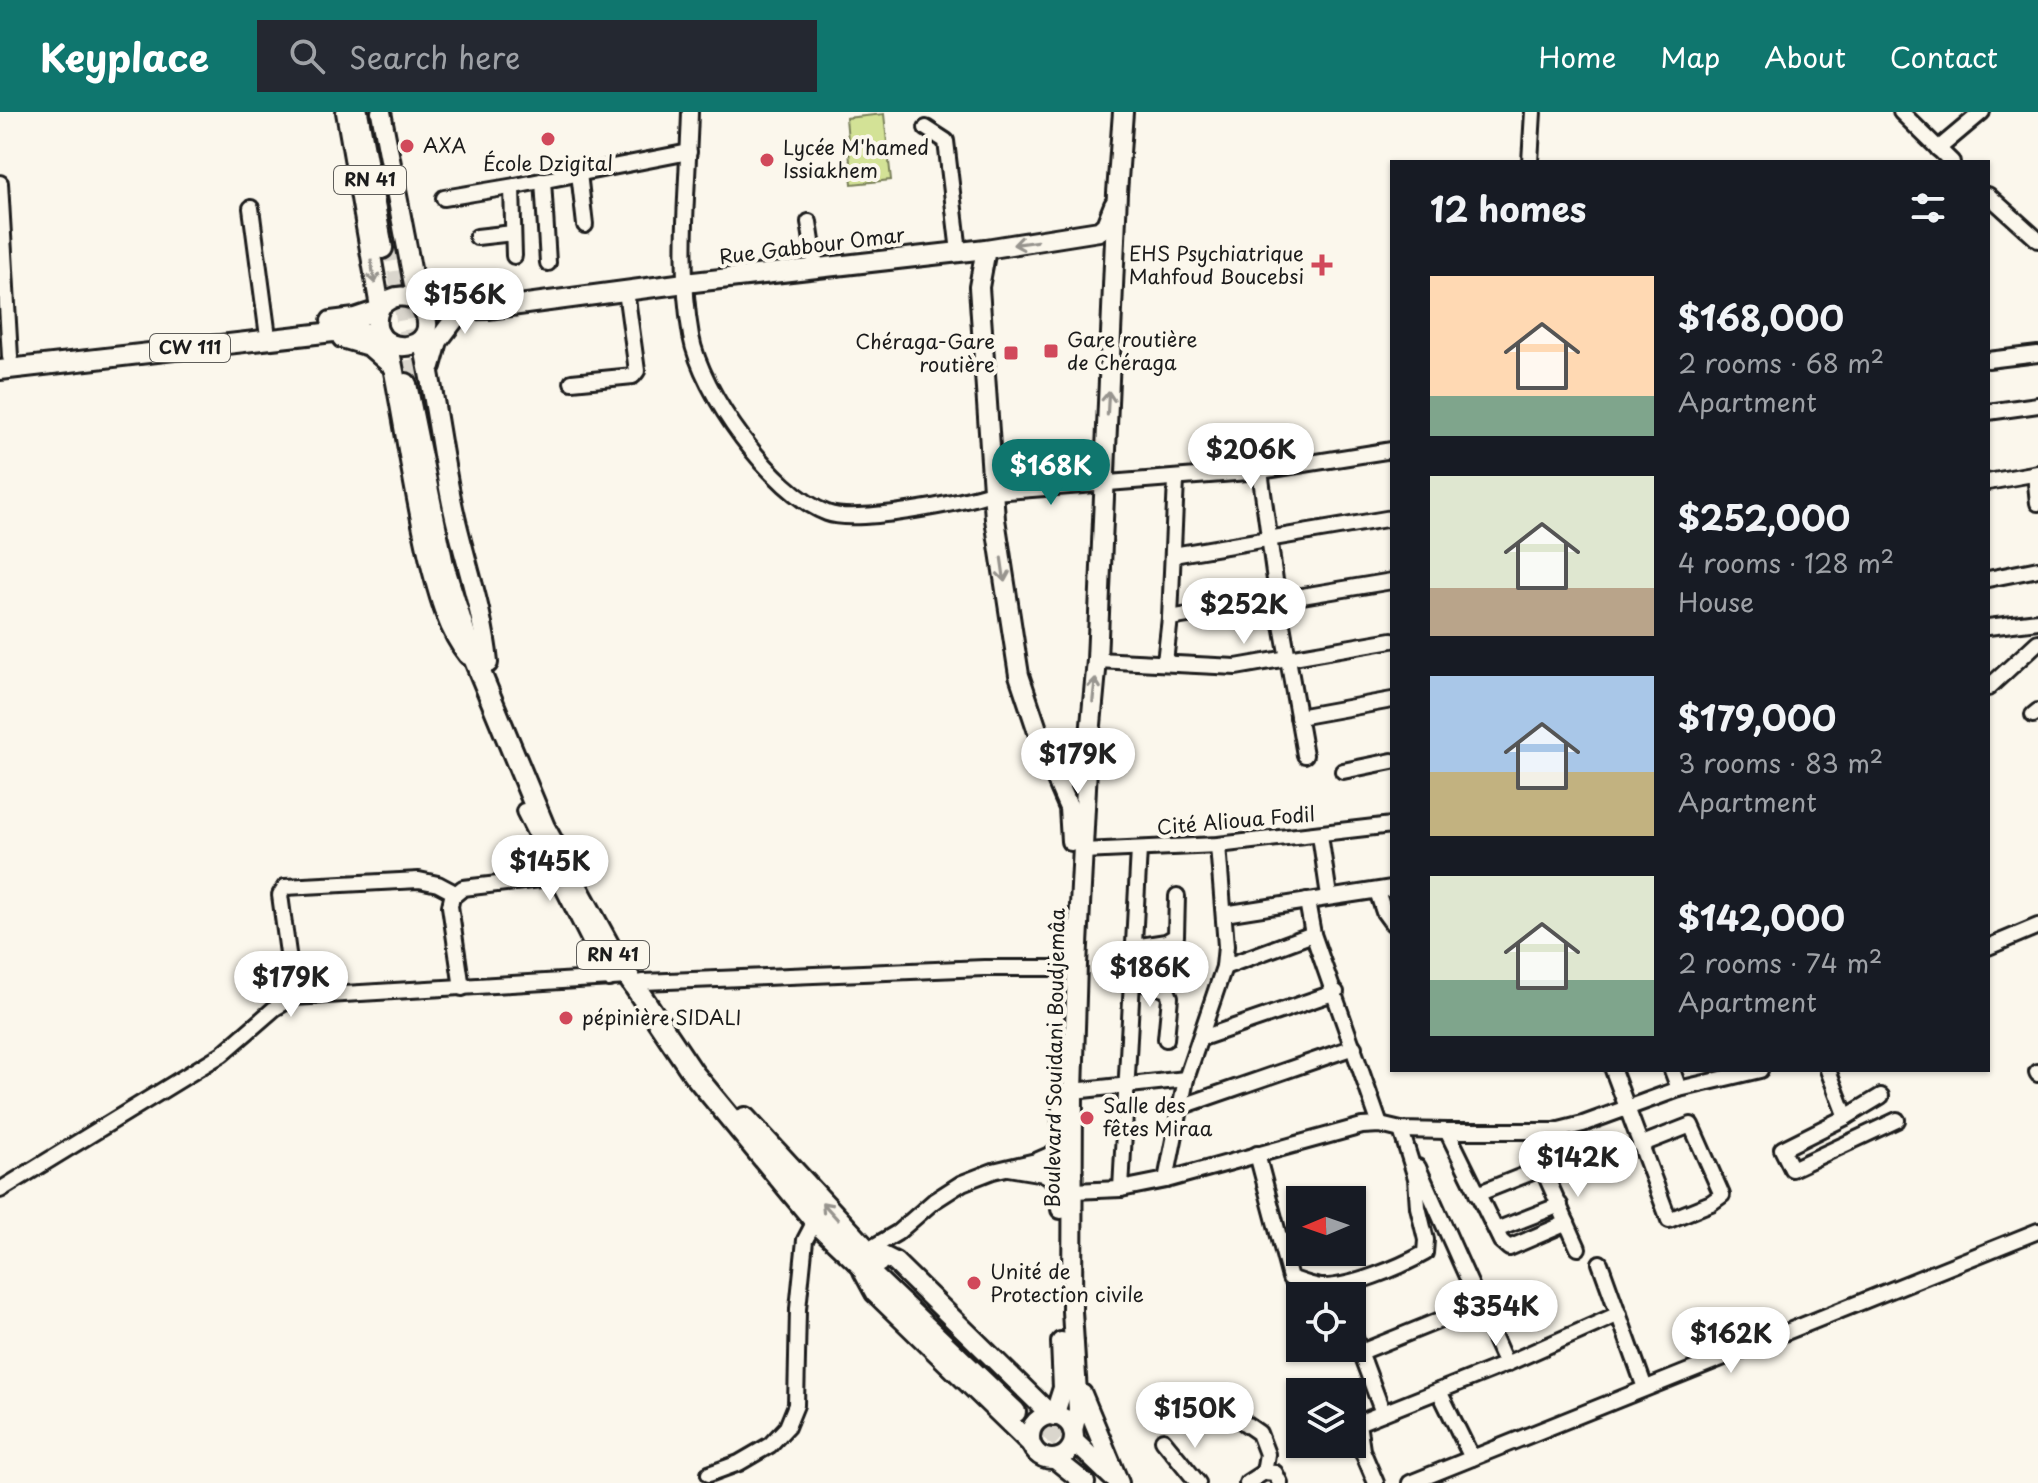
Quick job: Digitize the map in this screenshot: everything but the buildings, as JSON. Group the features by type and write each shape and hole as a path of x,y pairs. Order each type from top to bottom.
{"highway":[{"name":"RN 41","path":"357,112 387,244 370,112"},
{"name":"RN 41","path":"418,380 454,560 482,664 627,979 693,1073 815,1221 866,1256"},
{"name":"RN 41","path":"627,979 866,1256 1023,1404"}],"main road":[{"path":"346,112 380,309"},
{"path":"381,112 418,301 426,319 418,380"},
{"name":"Boulevard Souidani Boudjemâa","path":"1066,1153 1073,1091 1087,760 1097,660 1123,112"},
{"path":"1091,233 1106,225 1117,193"},
{"path":"1091,233 1115,255"},
{"name":"Rue Gabbour Omar","path":"418,301 457,313 816,267 986,249 1091,233"},
{"name":"Boulevard Souidani Boudjemâa","path":"986,249 979,287 995,519 1019,675 1072,821 1066,968 1066,1187 1072,1311 1070,1381 1077,1416 1073,1435"},
{"path":"410,261 430,291 457,313 418,380"},
{"path":"418,301 401,296 386,301 377,320 392,366 420,519 434,577 454,634 482,664"},
{"name":"CW 111","path":"3,362 348,319 380,309"},
{"name":"Rue Gabbour Omar","path":"424,335 457,313"},
{"name":"CW 111","path":"3,362 350,331 384,338"},
{"path":"307,335 356,341 374,350 392,366"},
{"path":"384,338 402,347 416,344 424,335"},
{"path":"1044,750 1063,743 1076,745 1087,760 1072,776 1055,777"},
{"path":"866,1256 866,1280 875,1293 1038,1454 1055,1459 1085,1483"},
{"path":"1023,1404 1070,1381 1119,1483"},
{"name":"Boulevard Souidani Boudjemâa","path":"1052,1416 1070,1381"},
{"path":"1023,1404 1063,1419 1073,1435 1119,1483"},
{"path":"1031,1444 1033,1427 1040,1419 1052,1416"},
{"path":"1055,1459 1066,1455 1073,1435"}],"street":[{"path":"690,112 685,283 700,369 716,399 768,467 804,502 829,514 849,517 971,500 994,492 1176,480 1260,471 1390,450"},
{"path":"1530,160 1533,112"},
{"path":"1901,112 1950,160"},
{"path":"1938,149 1982,112"},
{"path":"926,128 946,141 959,252"},
{"path":"444,198 689,152"},
{"path":"579,173 585,225"},
{"path":"543,180 548,263"},
{"path":"0,183 3,362"},
{"path":"514,256 512,188 515,186"},
{"path":"1990,198 2038,240"},
{"path":"251,208 267,329"},
{"path":"809,222 816,267"},
{"path":"477,237 513,233"},
{"path":"572,382 633,376 637,371 626,291"},
{"path":"1990,360 2038,354"},
{"path":"1990,412 2038,405"},
{"path":"1260,471 1287,659 1305,755"},
{"path":"1990,482 2036,474 2038,503"},
{"path":"1165,662 1176,480"},
{"path":"1173,555 1390,518"},
{"path":"1990,579 2038,569"},
{"path":"1170,618 1390,581"},
{"path":"1990,627 2038,621"},
{"path":"1097,660 1236,667 1390,640"},
{"path":"1990,686 2038,642"},
{"path":"1298,717 1390,700"},
{"path":"1343,771 1390,761"},
{"path":"524,811 558,877 627,979"},
{"name":"Cité Alioua Fodil","path":"1082,851 1218,845 1390,825"},
{"path":"1320,835 1329,896"},
{"path":"1166,1180 1186,1079 1224,967 1224,914 1218,845"},
{"path":"1121,1189 1139,849"},
{"path":"462,988 450,906 455,893 463,888 558,877"},
{"path":"294,997 280,895 285,887 419,880 438,884 455,893"},
{"path":"1224,914 1384,890 1384,912 1390,920"},
{"path":"1134,947 1166,942 1176,936 1177,896"},
{"path":"1307,901 1313,934 1336,992 1380,1125"},
{"path":"1990,946 2038,926"},
{"path":"1224,967 1313,934"},
{"path":"0,1190 222,1054 275,1008 294,997 627,979 1066,968"},
{"path":"1133,980 1167,990 1170,997 1166,1039"},
{"path":"1202,1038 1336,992"},
{"path":"1180,1107 1354,1047"},
{"path":"1614,1072 1640,1145 1669,1220 1711,1203 1722,1195 1691,1125 1640,1145"},
{"path":"1673,1072 1679,1089"},
{"path":"1829,1072 1846,1117"},
{"path":"1008,1168 1038,1172 1066,1187 1121,1189 1166,1180 1344,1130 1380,1125 1401,1130 1555,1131 1727,1074"},
{"path":"1073,1091 1186,1079"},
{"path":"1881,1096 1782,1149 1792,1169 1897,1120"},
{"path":"1257,1154 1290,1278 1321,1287 1359,1280 1405,1264 1425,1253 1426,1240 1418,1207 1416,1178 1401,1130"},
{"path":"1401,1130 1506,1364"},
{"path":"1447,1131 1501,1241 1509,1248 1567,1223"},
{"path":"866,1256 934,1201 962,1183 1066,1153"},
{"path":"1477,1194 1565,1159"},
{"path":"1542,1167 1578,1248"},
{"path":"1496,1230 1560,1205"},
{"path":"709,1474 739,1463 770,1445 787,1427 796,1405 798,1309 805,1240 815,1221"},
{"path":"1410,1483 2038,1231"},
{"path":"1600,1263 1645,1388"},
{"path":"1366,1350 1480,1304"},
{"path":"1376,1483 1362,1450 1358,1423 1506,1364 1619,1314"},
{"path":"1365,1362 1383,1413"},
{"path":"1439,1391 1472,1458"},
{"path":"1204,1395 1259,1433 1267,1454 1264,1472"},
{"path":"1163,1440 1198,1483"},
{"path":"1247,1483 1264,1472 1275,1473 1280,1483"}],"green space":[{"path":"884,114 891,180 852,184 846,118"}],"tunnel":[{"path":"392,241 417,381"},
{"path":"1023,1406 1085,1462"}],"place":[{"name":"École Dzigital","path":"548,139"},
{"name":"AXA","path":"407,146"},
{"name":"Lycée M'hamed Issiakhem","path":"767,160"},
{"name":"EHS Psychiatrique Mahfoud Boucebsi","path":"1322,265"},
{"name":"Gare routière de Chéraga","path":"1051,351"},
{"name":"Chéraga-Gare routière","path":"1011,353"},
{"name":"pépinière SIDALI","path":"566,1018"},
{"name":"Salle des fêtes Miraa","path":"1087,1118"},
{"name":"Unité de Protection civile","path":"974,1283"}]}
